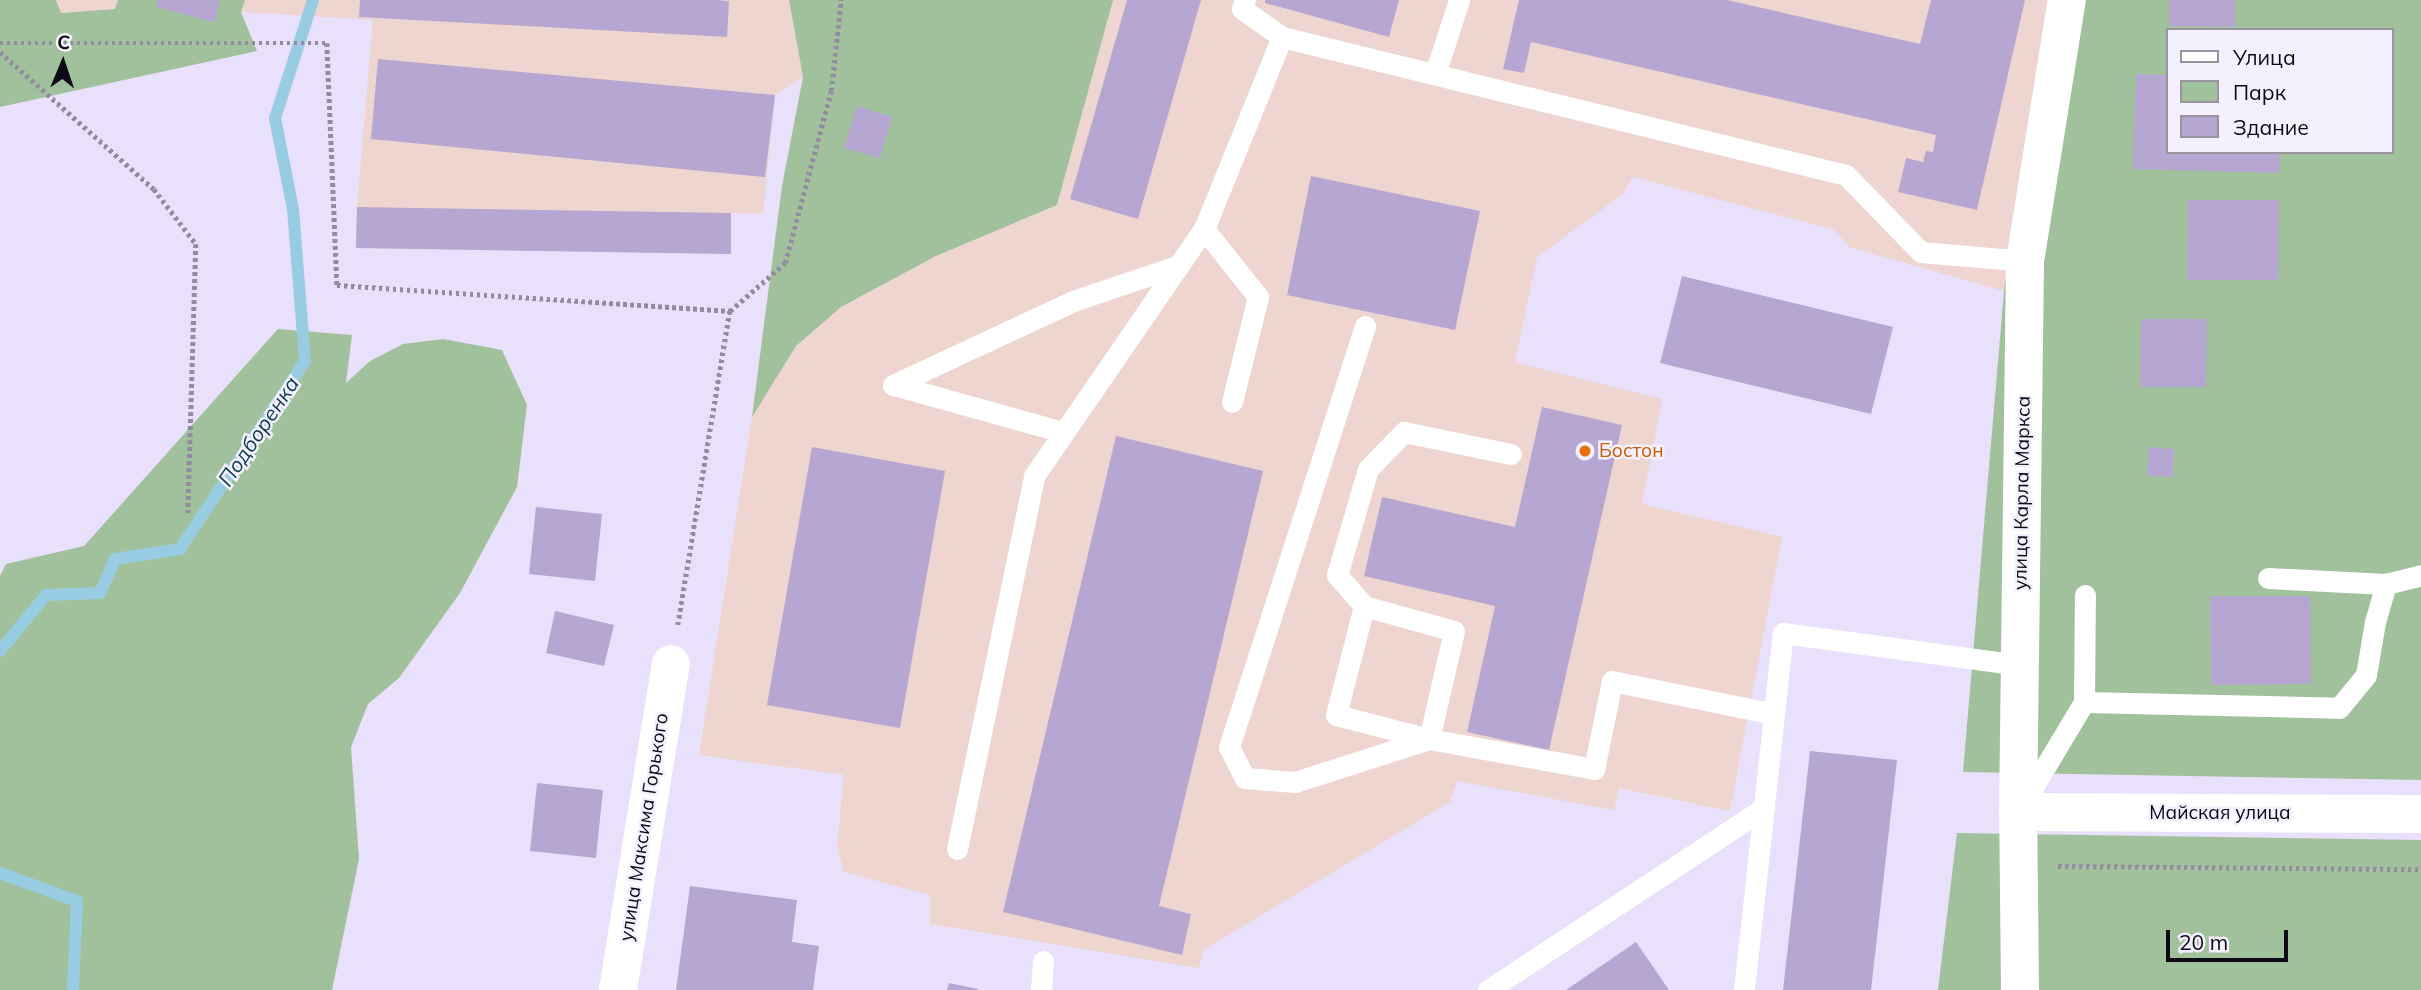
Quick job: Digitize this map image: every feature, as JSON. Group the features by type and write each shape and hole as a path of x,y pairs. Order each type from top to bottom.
{"street":[{"name":"улица Карла Маркса","path":"2020,990 2019,665 2025,261 2067,0"},
{"name":"улица Максима Горького","path":"618,990 671,664"},
{"name":"Майская улица","path":"2018,812 2421,814"}],"lane":[{"path":"1244,0 1242,9 1282,37 1846,174 1922,252 2025,261"},
{"path":"1436,74 1459,0"},
{"path":"957,849 1034,476 1204,229 1282,37"},
{"path":"1204,229 1258,297 1232,402"},
{"path":"1063,432 893,385 1073,301 1177,265"},
{"path":"1365,326 1229,747 1245,779 1295,782 1429,739"},
{"path":"1429,739 1454,631 1364,606 1337,575 1368,469 1404,432 1511,454"},
{"path":"2268,578 2386,584 2421,575"},
{"path":"2084,702 2339,708 2366,675 2375,622 2386,584"},
{"path":"2018,812 2084,702 2085,595"},
{"path":"1364,606 1336,715 1429,739 1594,769 1612,681 1774,714"},
{"path":"1744,990 1783,633 2019,665"},
{"path":"1488,990 1764,808"},
{"path":"1041,990 1043,961"}],"path":[{"path":"671,664 730,311 785,263 831,92 841,0"},
{"path":"0,43 327,43 337,285 730,311"},
{"path":"0,52 154,189 196,244 188,513"},
{"path":"2018,865 2421,869"}],"shaded area":[{"path":"56,0 118,0 115,9 61,13"},
{"path":"245,0 789,0 803,77 775,95 763,214 731,213 731,254 356,248 373,20 241,12"},
{"path":"1113,0 2050,0 2004,291 1849,247 1835,230 1633,177 1623,194 1537,257 1515,362 1662,399 1642,504 1782,537 1730,811 1619,788 1614,810 1457,781 1450,802 1203,950 1199,968 930,924 930,895 844,872 837,846 844,775 699,755 752,417 796,345 841,307 936,256 1057,205"}],"green space":[{"path":"0,0 56,0 61,13 115,9 118,0 245,0 241,12 257,51 0,107"},
{"path":"789,0 1113,0 1057,205 936,256 841,307 796,346 752,417 782,186 803,77"},
{"path":"2050,0 2421,0 2421,780 1963,772 2004,291"},
{"path":"278,329 352,335 346,383 370,361 403,344 443,339 502,350 527,405 517,487 460,593 399,678 368,704 351,747 359,859 332,990 0,990 0,576 6,564 84,546"},
{"path":"1957,833 2421,840 2421,990 1938,990"}],"building":[{"path":"158,0 220,0 214,22 156,7"},
{"path":"360,0 729,1 727,37 359,17"},
{"path":"1127,0 1201,0 1138,219 1070,199"},
{"path":"1265,0 1399,0 1389,37 1265,3"},
{"path":"1519,0 1727,0 1920,44 1931,0 2025,0 1977,210 1898,192 1906,158 1923,162 1926,151 1933,152 1936,135 1531,42 1524,73 1503,69"},
{"path":"2169,0 2235,0 2235,27 2169,26"},
{"path":"378,59 775,95 765,177 371,139"},
{"path":"2136,74 2166,75 2166,154 2280,154 2279,173 2133,169"},
{"path":"857,106 892,117 880,158 844,148"},
{"path":"1311,176 1480,211 1455,330 1287,295"},
{"path":"2188,200 2279,200 2278,280 2187,280"},
{"path":"357,207 731,213 731,254 356,248"},
{"path":"1682,276 1893,327 1871,414 1660,363"},
{"path":"2141,319 2207,319 2206,387 2140,387"},
{"path":"1542,407 1622,425 1549,750 1467,732 1495,606 1364,576 1382,497 1515,527"},
{"path":"1116,436 1263,471 1159,906 1191,914 1182,955 1003,912"},
{"path":"812,447 945,471 900,728 767,705"},
{"path":"2149,447 2174,449 2173,477 2147,476"},
{"path":"536,507 602,514 595,581 529,574"},
{"path":"2210,596 2310,596 2311,684 2211,685"},
{"path":"555,611 614,625 604,666 546,653"},
{"path":"1810,751 1897,760 1871,990 1783,990"},
{"path":"537,783 603,790 596,858 530,851"},
{"path":"690,886 797,900 792,942 819,946 813,990 676,990"},
{"path":"1636,942 1669,990 1566,990"},
{"path":"949,983 978,989 978,990 947,990"}],"waterway":[{"name":"Подборенка","path":"0,651 46,595 100,593 115,559 180,549 305,361 293,209 275,118 313,0"},
{"name":"Подборенка","path":"0,873 77,901 73,990"}],"place":[{"name":"Бостон","path":"1585,451"}]}
